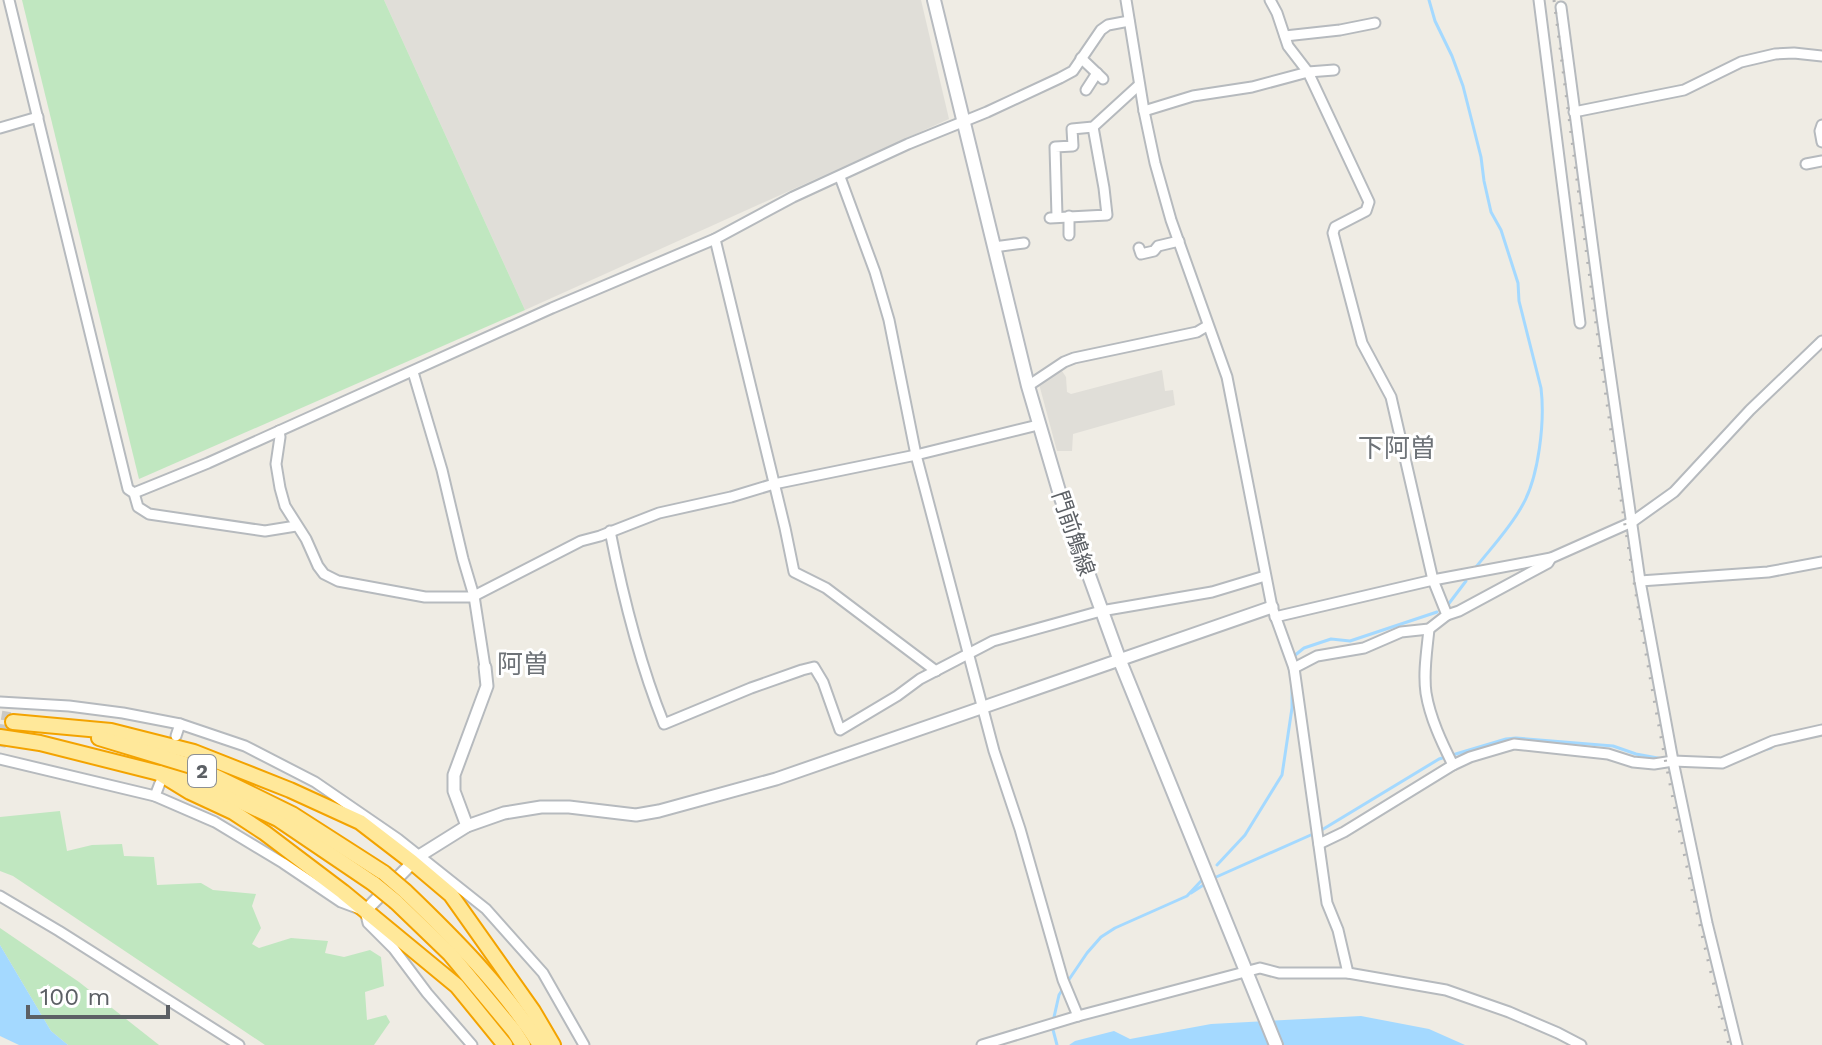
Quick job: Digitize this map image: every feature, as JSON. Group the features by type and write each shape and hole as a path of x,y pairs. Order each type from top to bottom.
{"highway":[{"path":"6,711 111,731 194,752 360,822 416,859 451,895 533,1011 553,1045"},
{"name":"2","path":"6,711 198,768 292,814 449,933 503,993 540,1045"},
{"name":"2","path":"0,737 40,743 159,778 216,790 278,819 379,878"},
{"path":"159,778 233,812 265,833 457,986 505,1045"},
{"name":"2","path":"400,896 523,1045"}],"main road":[{"name":"門前鵤線","path":"934,0 1028,386 1061,498 1120,661 1276,1045"}],"street":[{"path":"9,0 128,489 134,493 138,507 149,514 265,531 296,526"},
{"path":"1126,0 1144,111 1171,220 1227,377 1265,576 1294,668 1327,903 1338,930 1348,973"},
{"path":"1270,0 1288,46 1308,72 1369,202 1366,211 1335,227 1333,233 1362,343 1391,397 1433,580 1447,615"},
{"path":"1539,0 1580,323"},
{"path":"1561,7 1640,581 1673,761 1707,923 1737,1045"},
{"path":"134,493 715,239 793,197 1060,78 1073,71 1101,30 1108,25 1129,21"},
{"path":"1285,36 1375,23"},
{"path":"1574,112 1684,90 1741,62 1775,54 1822,56"},
{"path":"1081,58 1100,76 1086,90"},
{"path":"1144,111 1193,96 1252,87 1308,72 1334,70"},
{"path":"1093,127 1107,215 1054,217 1055,147 1073,146 1072,129 1093,127 1139,85"},
{"path":"0,128 38,117"},
{"path":"1822,125 1822,142"},
{"path":"1806,164 1822,161"},
{"path":"840,177 889,320 916,455 982,709 1063,980 1078,1016"},
{"path":"1069,216 1069,235"},
{"path":"715,239 794,572 826,588 936,671"},
{"path":"1139,248 1141,254 1179,241"},
{"path":"994,247 1024,243"},
{"path":"1028,386 1074,358 1197,332 1207,326"},
{"path":"365,911 416,859 467,826 504,813 541,807 636,815 659,811 776,779 1120,661 1274,612 1551,558 1632,522 1674,492 1750,410 1822,341"},
{"path":"413,372 474,597 485,667 487,686 454,775 454,791 467,826"},
{"path":"279,431 276,464 285,506 324,574 338,581 425,597 474,597 569,547 659,513 1038,425"},
{"path":"610,531 624,603 664,724 751,688 814,667 823,682 840,730 920,679 993,641 1101,611 1212,592 1265,576"},
{"path":"1294,668 1317,656 1364,648 1401,632 1429,629 1447,615 1548,563 1551,558"},
{"path":"1640,581 1768,572 1822,562"},
{"path":"1429,629 1426,694 1453,765"},
{"path":"6,711 69,706 180,724 245,746 304,775 353,807 416,859 486,909 543,973 584,1045"},
{"path":"176,736 180,724"},
{"path":"1319,844 1453,765 1514,744 1608,754 1633,762 1654,764 1673,761 1722,763 1773,741 1822,730"},
{"path":"1,747 0,756 155,796 215,822 341,902 365,911"},
{"path":"155,796 159,778"},
{"path":"0,896 239,1045"},
{"path":"365,911 368,923 394,949 472,1045"},
{"path":"982,1045 1260,968 1279,973 1348,973 1446,990 1509,1012 1581,1045"}],"shaded area":[{"path":"384,0 921,0 949,119 525,310"},
{"path":"1060,368 1066,377 1067,392 1071,394 1162,370 1165,391 1173,390 1175,405 1073,434 1072,451 1057,451 1039,384"}],"green space":[{"path":"22,0 384,0 525,310 139,479"},
{"path":"60,811 67,851 92,845 122,844 124,856 154,857 157,885 201,883 213,890 256,894 252,906 261,928 252,944 259,948 291,938 328,941 325,953 344,957 370,950 381,957 384,986 365,992 367,1020 386,1015 390,1022 374,1045 265,1045 13,876 0,871 0,817"},
{"path":"0,928 79,982 159,1045 68,1045 51,1031 0,945"}],"water":[{"path":"0,945 51,1031 68,1045 19,1045 0,1036"},
{"path":"1361,1016 1429,1029 1465,1045 1069,1045 1114,1031 1130,1039 1211,1024"}],"waterway":[{"path":"1429,0 1463,86 1491,212 1501,230 1518,283 1519,301 1541,388 1539,448 1528,494 1512,522 1476,567"},
{"path":"1447,606 1466,581"},
{"path":"1294,656 1304,648 1331,639 1350,641 1437,612"},
{"path":"1217,865 1245,835 1282,775 1292,708 1292,683"},
{"path":"1320,831 1439,759 1506,739 1613,746 1663,759"},
{"path":"1759,751 1771,748"},
{"path":"1214,878 1313,834"},
{"path":"1068,981 1101,937 1187,896 1202,880"},
{"path":"1191,893 1208,882"},
{"path":"1057,1045 1052,1026 1059,995 1064,987"}],"tunnel":[{"path":"1,747 7,710"}],"railway":[{"path":"1554,0 1606,394 1646,656 1670,786 1729,1045"}],"district":[{"name":"下阿曽","path":"1397,448"},
{"name":"阿曽","path":"523,664"}]}
